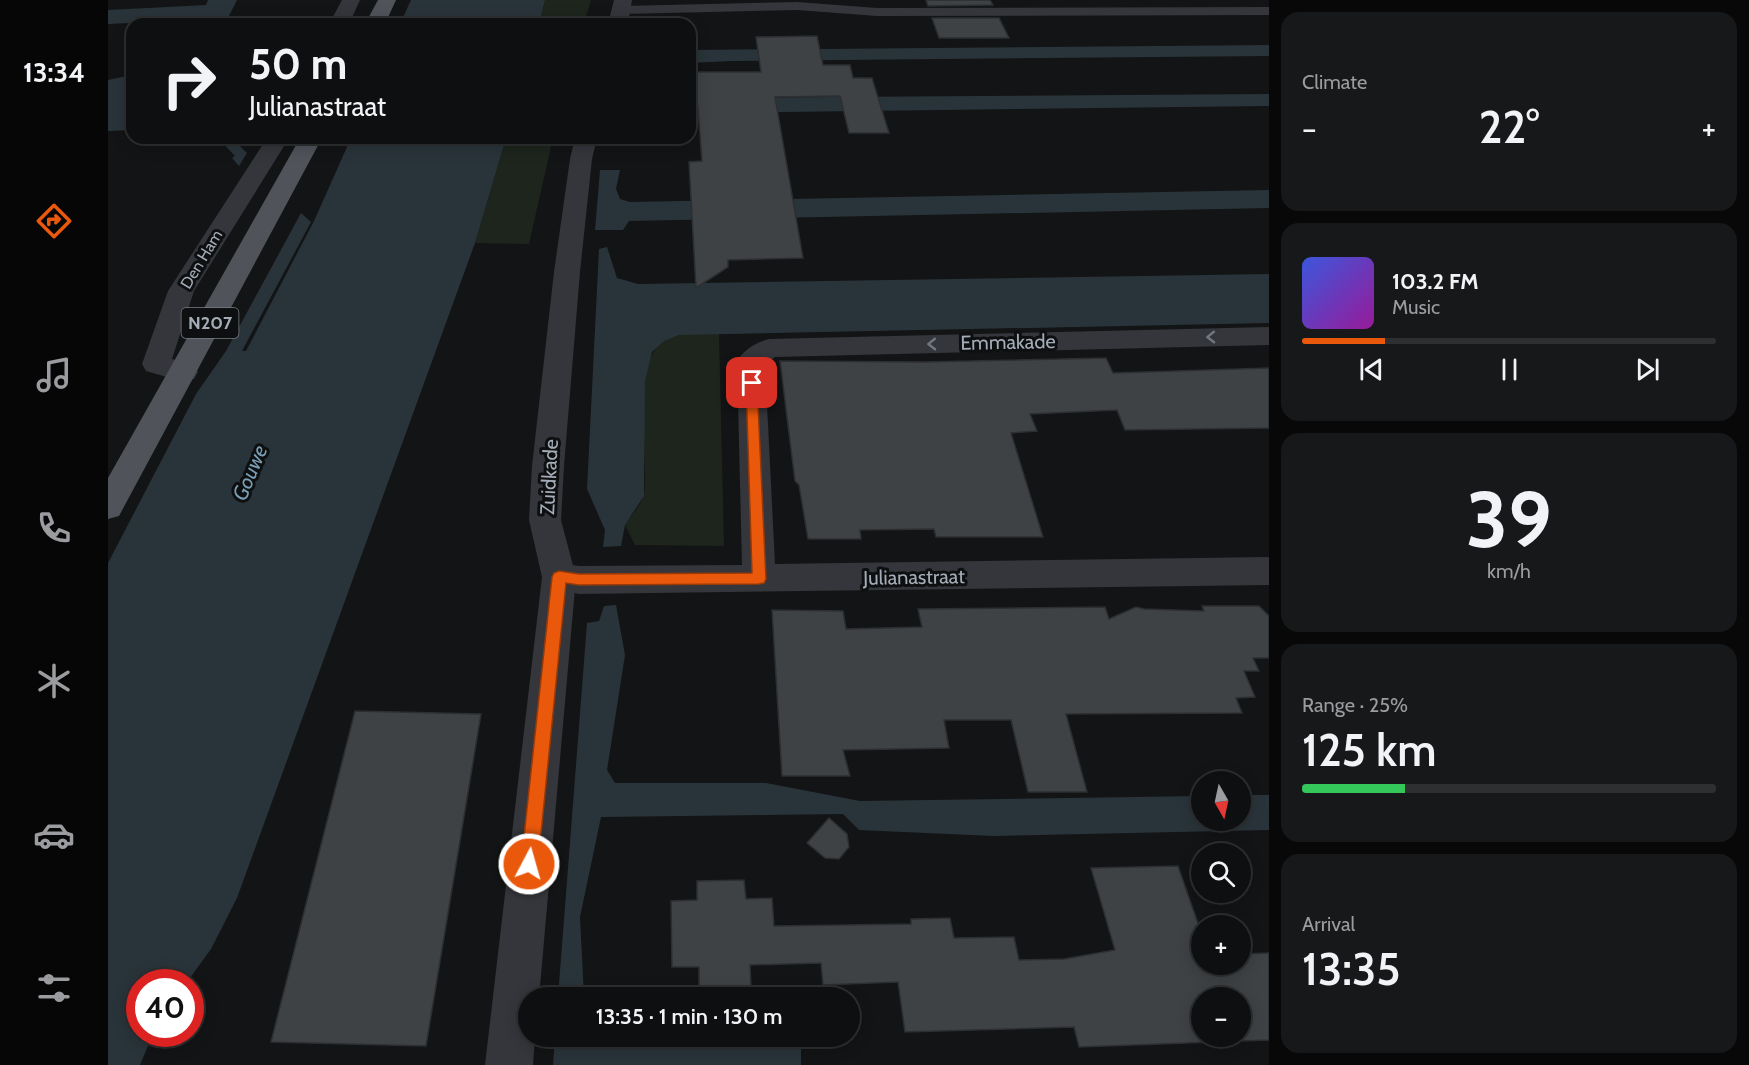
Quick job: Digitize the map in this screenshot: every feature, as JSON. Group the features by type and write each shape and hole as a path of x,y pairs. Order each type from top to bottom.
{"main road":[{"path":"378,18 387,0"},
{"name":"Den Ham","path":"108,507 308,144"}],"street":[{"path":"342,18 351,0"},
{"name":"Den Ham","path":"184,372 156,364 181,291 274,144"},
{"name":"Zuidkade","path":"508,1065 569,578 545,520 567,272 580,159 584,144"},
{"name":"Emmakade","path":"759,579 751,361 769,348 1269,336"},
{"name":"Julianastraat","path":"569,578 759,579 1269,572"}],"lane":[{"path":"621,11 797,6 877,12 1269,11"}],"shaded area":[{"path":"545,0 591,0 586,18 540,18"},
{"path":"504,144 552,144 529,244 475,243"},
{"path":"719,333 724,546 635,545 625,525 644,494 643,411 647,368 654,351 671,337 685,334"}],"water":[{"path":"208,0 237,0 228,18 126,18 126,23 108,24 108,10 206,5"},
{"path":"411,0 545,0 540,18 403,18"},
{"path":"1269,45 1269,56 696,63 696,50"},
{"path":"126,76 126,130 108,131 108,80"},
{"path":"1269,94 1269,106 696,113 696,98"},
{"path":"224,144 238,144 247,153 239,166 232,158 235,156"},
{"name":"Gouwe","path":"348,144 504,144 475,243 237,898 211,949 196,969 126,969 126,1047 148,1047 140,1065 108,1065 108,563 196,394 226,351 301,213 311,222 242,351 246,351 314,221"},
{"path":"600,170 620,170 616,189 620,199 630,202 1269,190 1269,208 629,221 623,230 595,230"},
{"path":"607,247 617,278 638,284 1269,274 1269,323 679,335 664,341 652,352 645,381 644,496 625,525 621,546 603,547 605,530 587,489 599,249"},
{"path":"616,605 625,655 607,770 615,783 766,783 860,801 1191,796 1191,831 1223,831 993,836 859,830 843,814 601,817 580,917 584,987 559,987 587,623 599,621 604,606"},
{"path":"1251,795 1269,795 1269,830 1251,830"},
{"path":"554,1047 586,1047 586,1049 801,1047 801,1065 553,1065"}],"building":[{"path":"926,0 990,0 993,5 928,6"},
{"path":"932,18 999,18 1009,38 939,38"},
{"path":"817,36 823,65 850,65 853,78 872,78 889,133 849,133 840,96 775,97 803,258 728,260 728,267 696,288 689,162 702,161 696,72 761,72 756,37"},
{"path":"1106,358 1113,373 1269,368 1269,428 1125,430 1117,410 1030,414 1037,431 1011,433 1043,537 936,537 934,529 860,530 861,539 808,539 799,485 795,481 780,361 923,362"},
{"path":"1202,606 1259,606 1269,616 1269,658 1253,658 1259,671 1244,671 1255,697 1236,698 1242,713 1066,714 1087,792 1028,792 1011,720 944,720 949,748 843,750 850,776 782,776 772,610 843,611 846,629 922,627 918,609 1105,607 1109,619 1136,607 1204,611"},
{"path":"355,711 481,714 426,1046 271,1042"},
{"path":"829,818 847,834 849,847 839,859 825,858 807,843"},
{"path":"1178,866 1195,915 1191,915 1191,975 1251,975 1251,954 1269,953 1269,1040 1251,1041 1251,987 1191,987 1191,1043 1079,1047 1074,1027 905,1032 898,982 823,985 821,963 750,965 751,987 699,987 699,967 672,967 671,901 697,900 697,881 744,880 746,899 772,898 774,926 911,924 911,919 950,918 954,938 1014,937 1019,960 1064,959 1115,950 1091,868"}],"route":[{"path":"529,864 559,577 579,580 759,579 752,383"}]}
